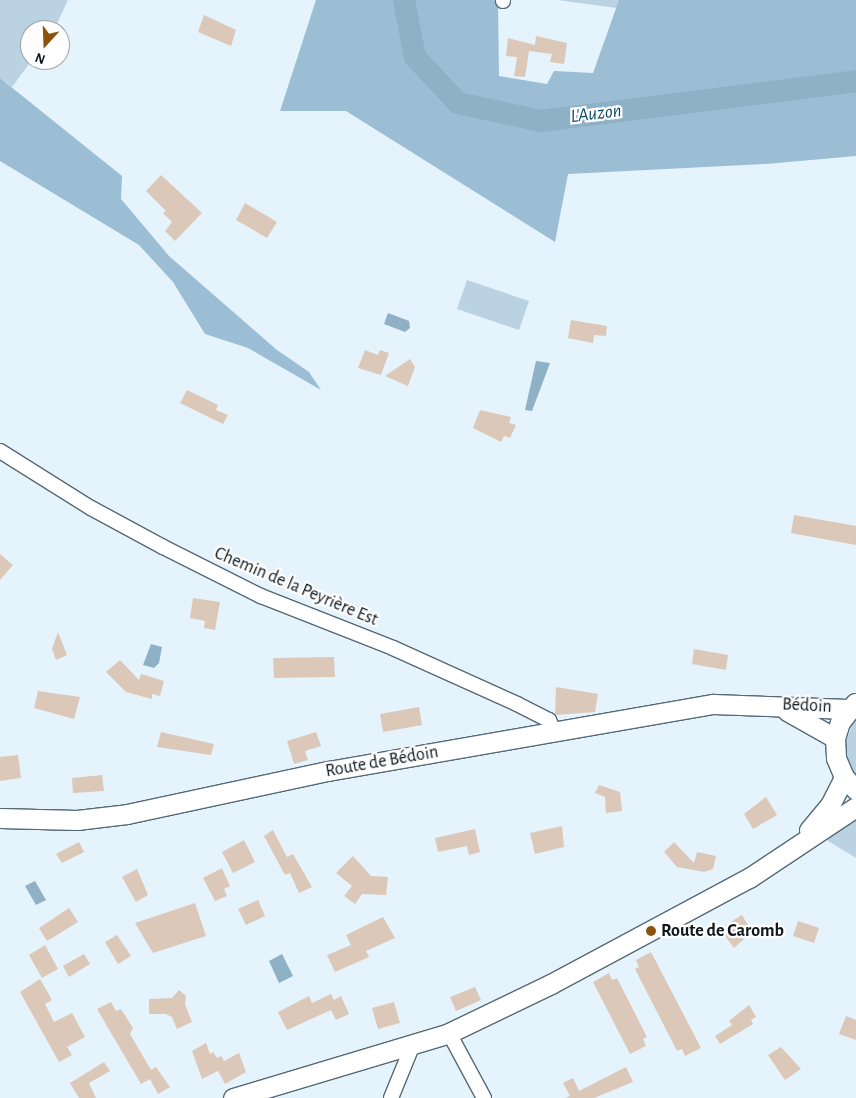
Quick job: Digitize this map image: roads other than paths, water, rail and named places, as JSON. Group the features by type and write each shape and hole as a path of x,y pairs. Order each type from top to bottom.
{"main road":[{"name":"Route de Bédoin","path":"0,818 77,820 127,814 328,771 713,704 765,704"},
{"name":"Bédoin","path":"765,704 852,705"},
{"path":"765,704 798,714 835,738"},
{"path":"785,853 850,784 836,758 835,738 852,705"},
{"path":"233,1098 449,1033 651,931 749,878 856,807"}],"street":[{"name":"Chemin de la Peyrière Est","path":"0,450 91,508 163,547 261,596 393,648 517,704 548,720 554,732"},
{"path":"449,1033 484,1098"},
{"path":"391,1098 413,1044"}],"waterway":[{"name":"L'Auzon","path":"404,0 415,57 458,103 541,121 856,81"}],"place":[{"name":"Route de Caromb","path":"651,931"}]}
